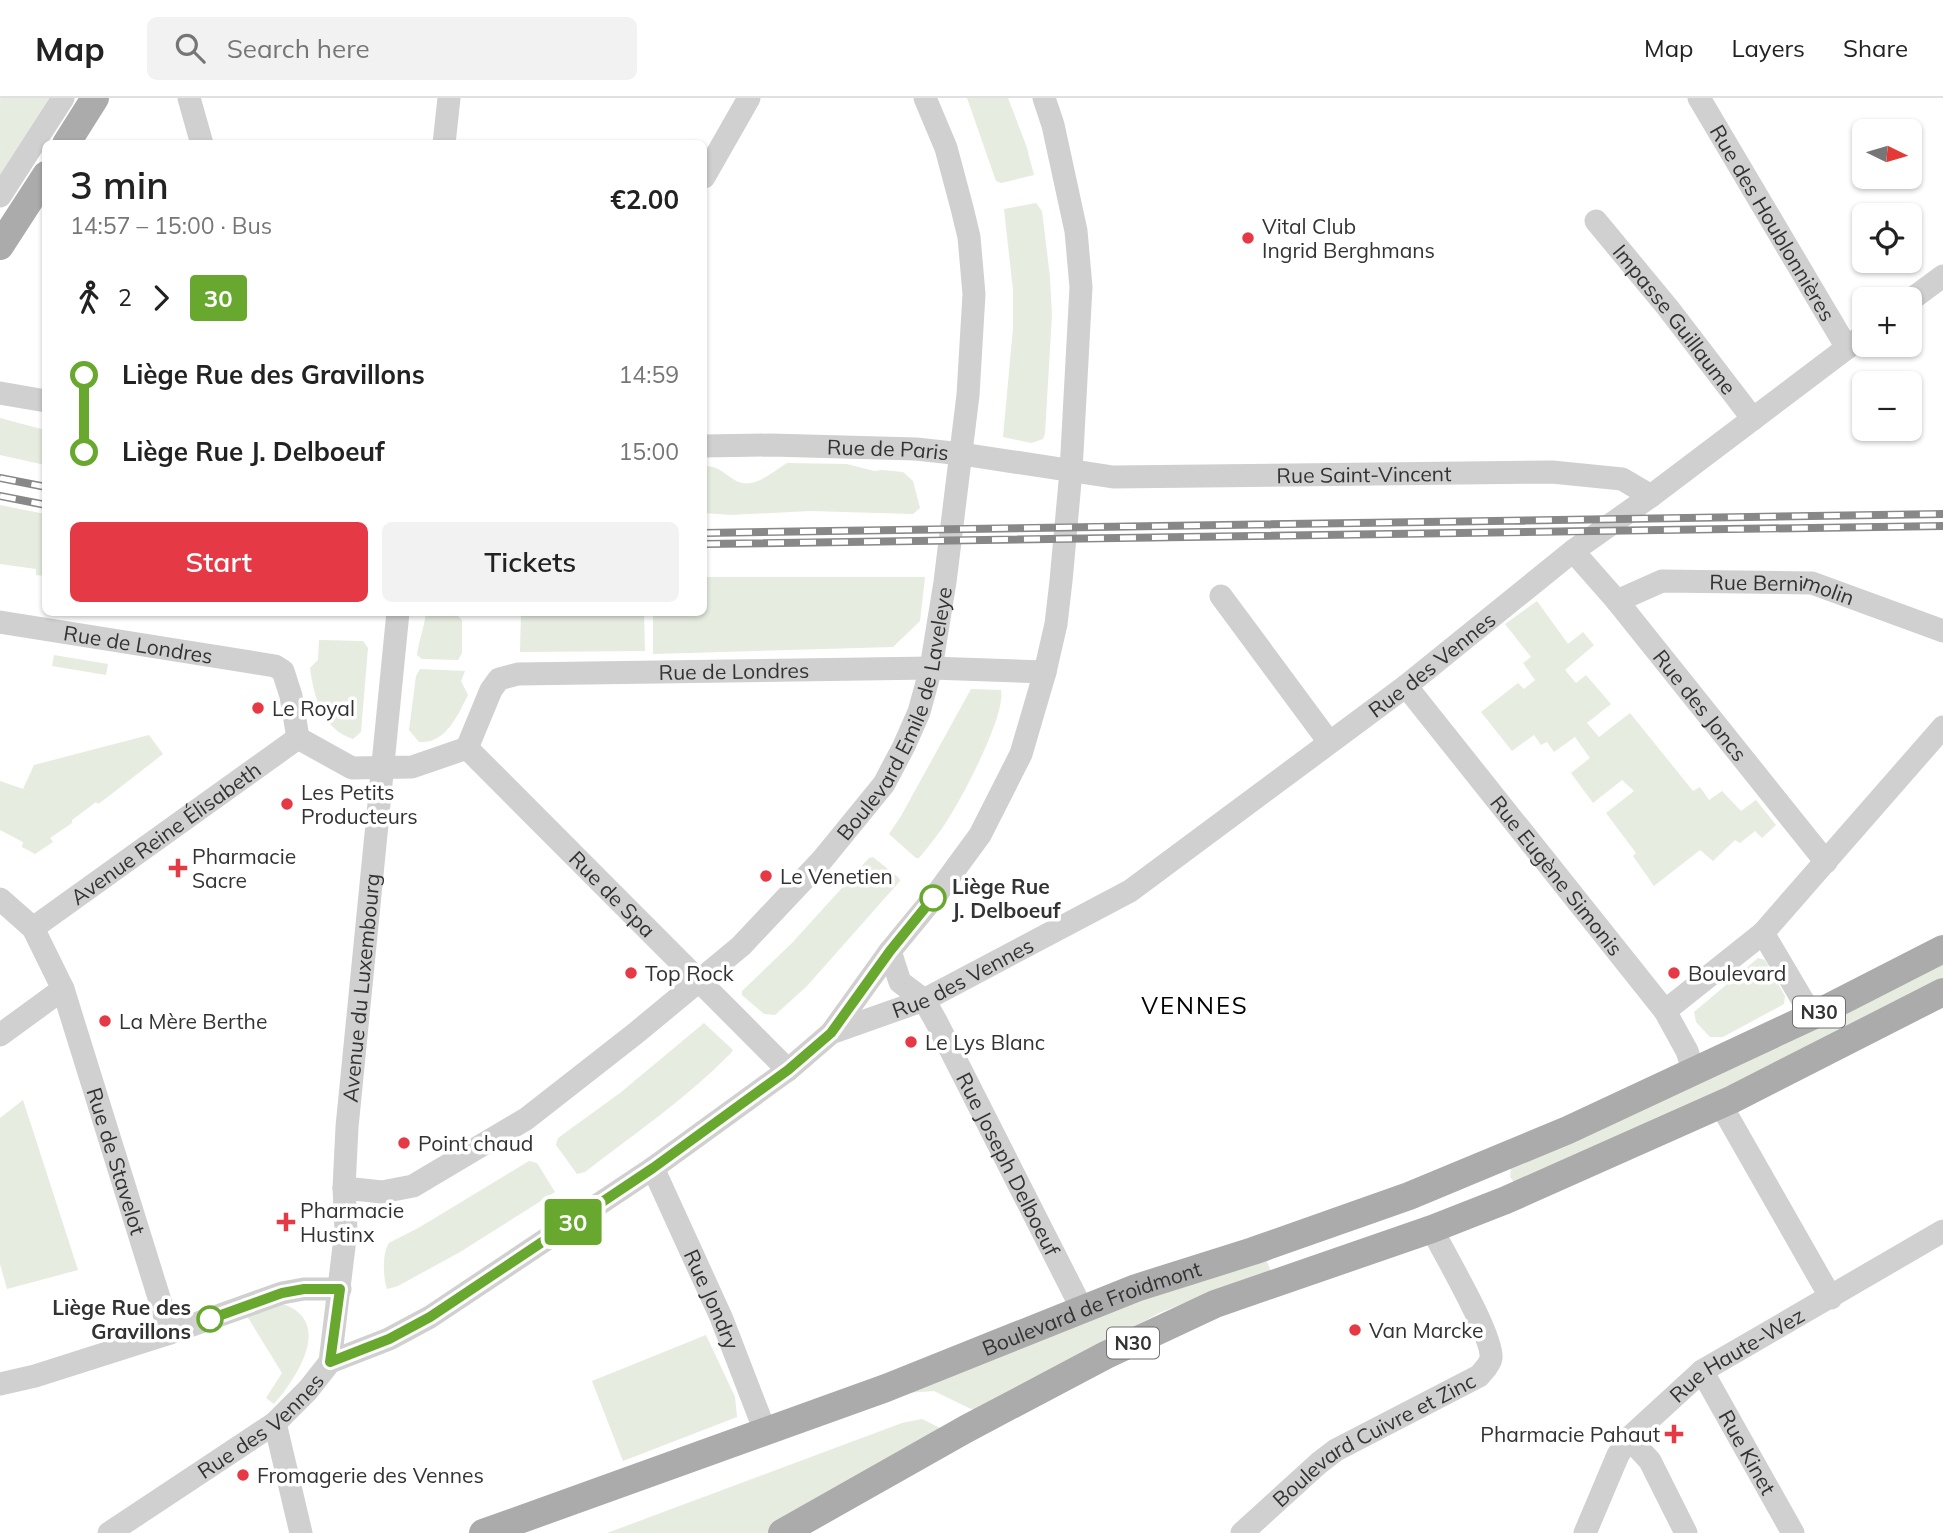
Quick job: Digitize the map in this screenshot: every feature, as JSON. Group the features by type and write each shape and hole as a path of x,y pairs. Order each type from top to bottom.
{"main road":[{"path":"69,140 95,98"},
{"path":"0,246 42,181"},
{"name":"N30","path":"1694,1072 1943,949"},
{"name":"Boulevard de Froidmont","path":"782,1533 966,1429 1106,1355 1202,1310 1506,1200 1720,1105 1943,992"},
{"name":"Boulevard de Froidmont","path":"483,1533 886,1388 1136,1288 1253,1251 1405,1197 1568,1130 1694,1072"}],"street":[{"path":"0,196 63,98"},
{"path":"189,98 201,140"},
{"path":"444,140 449,98"},
{"path":"707,172 749,98"},
{"name":"Boulevard Emile de Laveleye","path":"344,1188 382,1192 413,1186 526,1119 741,946 822,860 884,784 919,712 931,668 962,454 971,351 974,294 969,237 946,148 925,98"},
{"path":"831,1033 890,951 980,835 1021,754 1056,624 1071,471 1081,287 1076,231 1053,125 1044,98"},
{"name":"Rue des Houblonnières","path":"1699,98 1852,336"},
{"name":"Impasse Guillaume","path":"1596,221 1668,308 1753,419"},
{"path":"1922,291 1943,276"},
{"name":"Rue des Vennes","path":"109,1533 275,1423 330,1362 389,1339 430,1317 653,1168 788,1070 831,1033 924,1000 1130,891 1406,686 1573,551 1852,345"},
{"path":"0,393 42,400"},
{"name":"Rue de Paris","path":"707,446 863,448 962,454 1071,471"},
{"name":"Rue Saint-Vincent","path":"1071,471 1113,477 1552,472 1622,479 1651,496"},
{"name":"Rue des Joncs","path":"1573,551 1617,601 1826,862"},
{"name":"Rue Bernimolin","path":"1617,601 1662,581 1812,583 1943,631"},
{"path":"1221,596 1329,742"},
{"name":"Avenue du Luxembourg","path":"330,1362 346,1230 344,1188 347,1127 398,616"},
{"name":"Rue de Londres","path":"0,622 275,666 283,671 291,696 298,738"},
{"name":"Rue de Londres","path":"467,748 491,690 499,680 518,674 931,668 1045,672"},
{"name":"Rue Eugène Simonis","path":"1406,686 1665,1011 1687,1051 1694,1072"},
{"path":"1665,1011 1763,933 1943,727"},
{"path":"298,738 352,768 412,767 467,748"},
{"name":"Avenue Reine Élisabeth","path":"33,928 298,738"},
{"name":"Rue de Spa","path":"467,748 788,1070"},
{"path":"0,900 33,928 63,989 0,1035"},
{"path":"1763,933 1812,1016"},
{"name":"Rue Joseph Delboeuf","path":"890,951 900,982 924,1000 1082,1309"},
{"name":"Rue de Stavelot","path":"63,989 170,1333"},
{"path":"1720,1105 1831,1298"},
{"name":"Rue Jondry","path":"653,1168 721,1317 765,1431"},
{"name":"Boulevard Cuivre et Zinc","path":"1242,1533 1336,1450 1479,1376 1489,1364 1491,1359 1487,1336 1432,1229"},
{"name":"Rue Haute-Wez","path":"1586,1533 1618,1455 1629,1438 1702,1371 1943,1231"},
{"path":"0,1384 35,1376 170,1333 282,1293 304,1289 340,1289"},
{"name":"Rue Kinet","path":"1702,1371 1793,1533"},
{"path":"275,1423 301,1533"},
{"path":"1629,1438 1650,1461 1686,1533"}],"shaded area":[{"path":"49,98 0,175 0,99"},
{"path":"967,98 1008,98 1034,175 1001,183 996,181"},
{"path":"1036,203 1042,211 1052,315 1045,433 1043,439 1031,443 1003,437 1013,328 1013,290 1004,209"},
{"path":"0,418 42,429 42,464 0,455"},
{"path":"787,463 847,464 874,471 903,472 913,481 920,508 913,514 810,511 731,515 707,513 707,466 718,469 739,482 751,483"},
{"path":"0,505 42,513 42,576 36,575 36,569 0,564"},
{"path":"707,577 925,577 920,621 893,647 653,654 653,616 707,616"},
{"path":"1537,601 1568,644 1583,632 1594,645 1565,670 1576,683 1586,675 1611,704 1587,723 1599,737 1630,713 1693,791 1700,787 1709,800 1722,791 1741,811 1756,800 1776,825 1762,838 1755,831 1740,843 1735,840 1713,861 1700,850 1654,886 1633,856 1636,853 1606,813 1634,791 1622,780 1593,803 1571,773 1590,758 1575,737 1554,752 1547,742 1541,745 1534,735 1512,751 1481,712 1518,683 1524,689 1535,680 1523,663 1531,657 1505,624"},
{"path":"425,616 458,616 462,620 462,653 458,660 422,659 417,655"},
{"path":"521,616 644,616 645,651 520,652"},
{"path":"319,640 363,641 368,648 361,732 353,739 334,728 317,701 310,668 318,660"},
{"path":"54,655 108,664 106,675 52,666"},
{"path":"420,669 465,671 461,681 468,695 455,720 443,734 419,742 409,730 416,676"},
{"path":"971,689 1001,690 997,719 981,758 952,812 929,846 916,858 889,834"},
{"path":"149,735 163,754 105,799 98,804 96,802 72,820 72,823 50,838 53,842 35,854 22,847 23,842 0,830 0,781 23,789 34,765"},
{"path":"873,857 900,881 807,986 775,1015 764,1014 742,995 742,991 792,943 869,858"},
{"path":"1758,958 1765,960 1785,996 1784,1004 1723,1037 1710,1037 1696,1022 1694,1012"},
{"path":"1943,961 1943,980 1671,1116 1514,1182 1510,1177 1511,1168"},
{"path":"704,1023 733,1050 731,1053 660,1115 585,1172 577,1174 556,1145 558,1138 620,1093"},
{"path":"23,1100 78,1270 7,1289 0,1264 0,1118"},
{"path":"529,1161 537,1163 555,1192 460,1252 398,1286 387,1289 384,1265 389,1243"},
{"path":"1266,1259 1272,1274 1159,1313 1001,1401 980,1409 971,1409 934,1391 907,1393 1128,1303"},
{"path":"283,1304 298,1312 306,1323 309,1336 300,1365 274,1404 266,1398 282,1373 247,1316"},
{"path":"706,1335 735,1397 737,1417 623,1461 592,1381"},
{"path":"922,1419 940,1428 769,1533 607,1533 902,1423"}],"railway":[{"path":"0,478 42,486"},
{"path":"0,496 42,504"},
{"path":"707,533 1943,514"},
{"path":"707,544 1943,526"}],"bus line":[{"name":"30","path":"210,1319 282,1293 304,1289 340,1289 330,1362 389,1339 430,1317 653,1168 788,1070 831,1033 862,994 890,951 933,898"}],"place":[{"name":"Vital Club Ingrid Berghmans","path":"1248,238"},
{"name":"Le Royal","path":"258,708"},
{"name":"Les Petits Producteurs","path":"287,804"},
{"name":"Pharmacie Sacre","path":"178,868"},
{"name":"Le Venetien","path":"766,876"},
{"name":"Liège Rue J. Delboeuf","path":"933,898"},
{"name":"Top Rock","path":"631,973"},
{"name":"Boulevard","path":"1674,973"},
{"name":"La Mère Berthe","path":"105,1021"},
{"name":"Le Lys Blanc","path":"911,1042"},
{"name":"Point chaud","path":"404,1143"},
{"name":"Pharmacie Hustinx","path":"286,1222"},
{"name":"Liège Rue des Gravillons","path":"210,1319"},
{"name":"Van Marcke","path":"1355,1330"},
{"name":"Pharmacie Pahaut","path":"1674,1434"},
{"name":"Fromagerie des Vennes","path":"243,1475"}],"district":[{"name":"VENNES","path":"1195,1005"}]}
